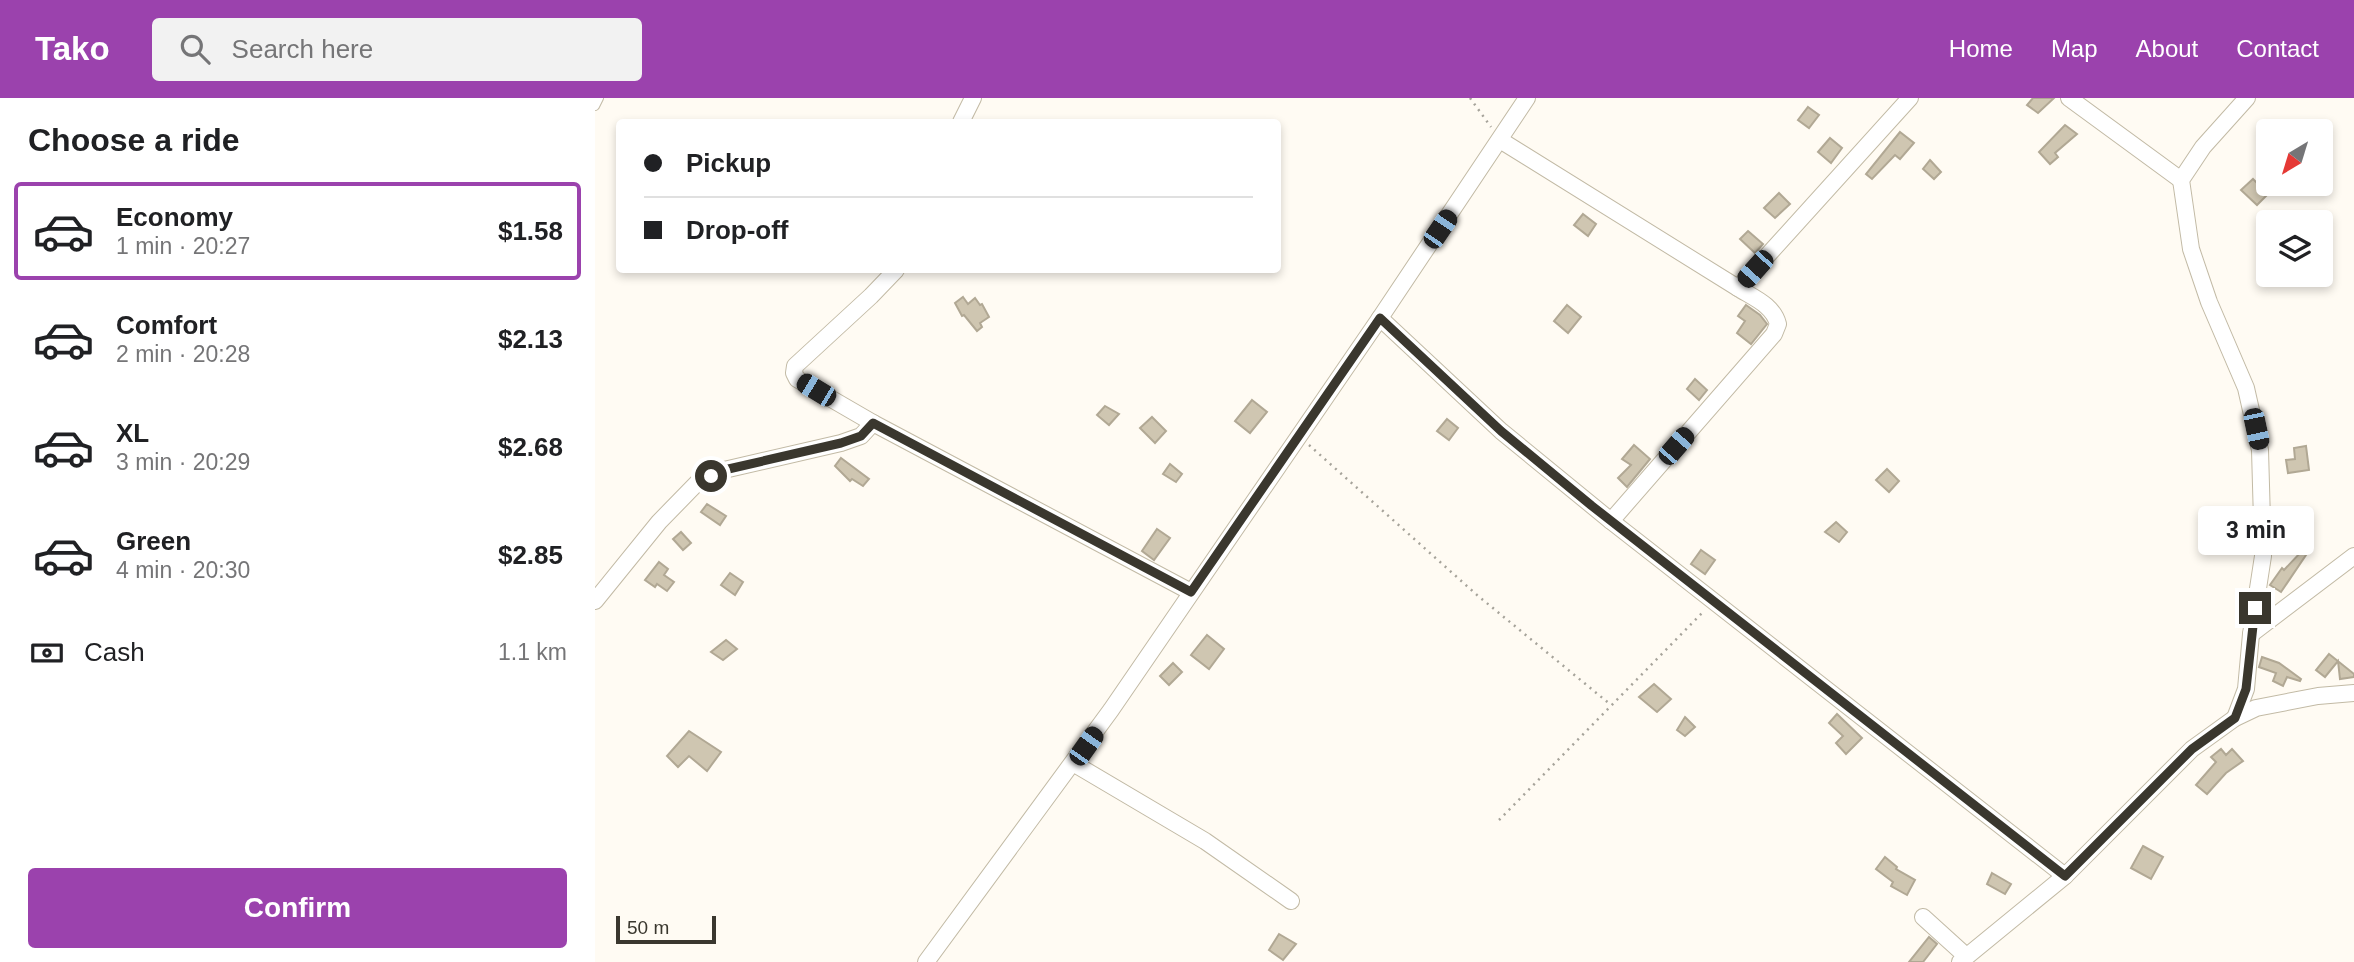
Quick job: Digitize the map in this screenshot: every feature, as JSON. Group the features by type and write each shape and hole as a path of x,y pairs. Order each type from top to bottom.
{"street":[{"path":"962,119 972,98"},
{"path":"926,962 1073,763 1380,318 1527,98"},
{"path":"1738,288 1910,98"},
{"path":"2069,98 2182,180"},
{"path":"2235,718 2246,689 2263,556 2260,450 2246,388 2209,302 2191,249 2182,180 2203,147 2246,98"},
{"path":"1500,140 1768,306 1776,315 1778,324 1774,334 1611,521"},
{"path":"892,273 795,366 797,379 873,423 1191,592"},
{"path":"1380,318 1501,431 1611,521 2065,876"},
{"path":"595,601 659,522 698,482 724,470 841,443 861,436 873,423"},
{"path":"2251,634 2354,556"},
{"path":"1923,917 1963,959 2065,876 2192,749 2235,718 2256,708 2318,696 2354,693"},
{"path":"1073,763 1205,841 1291,901"}],"lane":[{"path":"595,106 599,98"}],"path":[{"path":"1471,98 1500,140"},
{"path":"1299,436 1477,595 1611,705"},
{"path":"1499,820 1714,601"}],"building":[{"path":"2033,98 2054,98 2038,113 2027,105"},
{"path":"1808,107 1819,115 1809,128 1798,120"},
{"path":"2065,125 2077,134 2055,153 2058,157 2050,164 2039,152"},
{"path":"1900,132 1914,143 1900,159 1895,155 1872,179 1866,174"},
{"path":"1830,138 1842,148 1831,163 1818,152"},
{"path":"1930,160 1941,172 1934,179 1923,169"},
{"path":"2253,179 2256,182 2256,196 2266,196 2257,205 2241,190"},
{"path":"1779,193 1790,204 1775,218 1764,208"},
{"path":"1583,214 1596,224 1588,236 1574,225"},
{"path":"1748,231 1763,244 1755,253 1740,239"},
{"path":"963,297 968,304 975,298 989,317 980,323 982,327 977,331 964,315 962,316 955,303"},
{"path":"1567,305 1581,317 1568,333 1554,321"},
{"path":"1746,305 1767,324 1751,344 1737,333 1745,321 1738,316"},
{"path":"1695,379 1707,390 1699,400 1687,389"},
{"path":"1252,400 1267,412 1250,433 1235,421"},
{"path":"1105,406 1119,414 1109,425 1097,415"},
{"path":"1152,417 1166,431 1155,443 1140,428"},
{"path":"1447,419 1458,428 1449,440 1437,431"},
{"path":"1634,445 1650,459 1627,487 1618,478 1631,465 1622,459"},
{"path":"2306,446 2309,470 2288,473 2286,460 2295,459 2294,448"},
{"path":"841,458 869,479 863,486 852,479 850,481 835,466"},
{"path":"1170,464 1182,474 1176,482 1163,474"},
{"path":"1887,469 1899,481 1889,492 1876,480"},
{"path":"707,504 726,516 720,525 701,512"},
{"path":"1836,522 1847,532 1839,542 1825,532"},
{"path":"1157,529 1170,538 1154,560 1142,551"},
{"path":"681,532 691,543 683,550 673,539"},
{"path":"1701,550 1715,560 1705,574 1691,564"},
{"path":"2301,552 2306,555 2281,592 2270,585 2282,568 2284,570"},
{"path":"659,562 668,569 664,575 674,582 667,591 645,580"},
{"path":"730,573 743,582 735,595 721,585"},
{"path":"1207,635 1224,649 1209,669 1191,655"},
{"path":"726,640 737,649 723,660 711,652"},
{"path":"2329,654 2338,661 2325,677 2316,670"},
{"path":"2262,657 2279,663 2301,679 2300,681 2287,677 2283,686 2273,681 2276,673 2259,667"},
{"path":"2338,661 2354,674 2354,677 2340,679"},
{"path":"1173,663 1182,672 1169,685 1160,676"},
{"path":"1654,684 1671,699 1657,712 1639,697"},
{"path":"1837,714 1862,738 1846,754 1836,743 1843,736 1829,723"},
{"path":"1685,717 1695,727 1685,736 1677,730"},
{"path":"689,731 721,752 707,771 689,756 678,767 667,756"},
{"path":"2221,749 2226,755 2232,749 2243,761 2226,773 2207,794 2196,785 2216,762 2211,757"},
{"path":"2143,846 2163,857 2151,879 2131,868"},
{"path":"1885,857 1896,869 1915,880 1907,895 1891,886 1893,882 1876,869"},
{"path":"1992,873 2011,884 2005,894 1987,884"},
{"path":"1279,934 1296,944 1283,960 1269,950"},
{"path":"1929,937 1937,944 1923,962 1909,962"}],"route":[{"path":"711,476 724,470 841,443 861,436 873,423 1191,592 1380,318 1501,431 1592,506 2065,876 2192,749 2235,718 2246,689 2255,608"}]}
